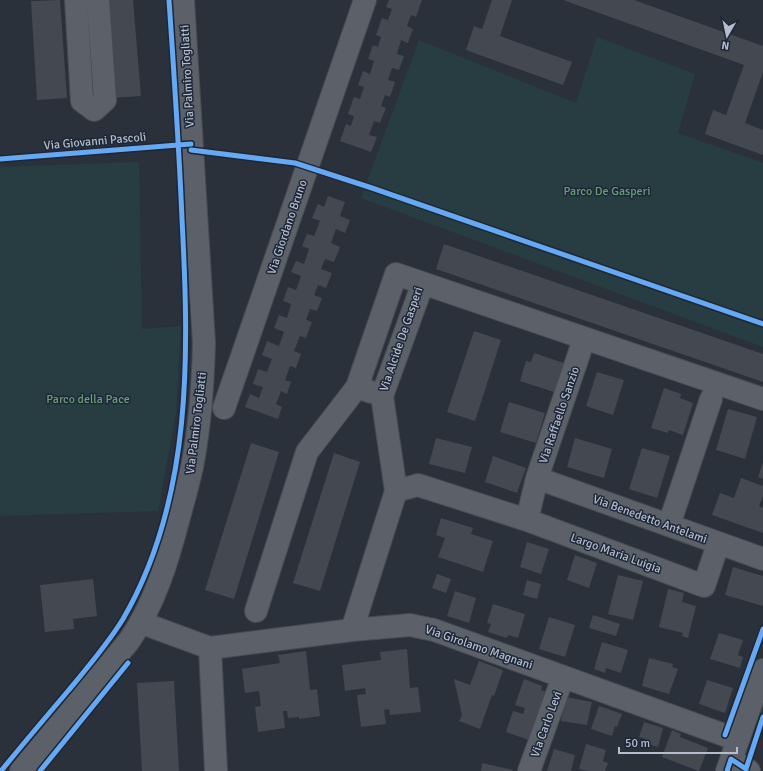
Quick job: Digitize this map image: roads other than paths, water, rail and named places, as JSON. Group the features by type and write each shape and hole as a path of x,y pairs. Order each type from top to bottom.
{"street":[{"path":"76,0 82,101 94,110 105,100 98,0"},
{"name":"Via Palmiro Togliatti","path":"21,771 129,641 142,622 159,586 173,541 192,467 202,393 204,343 183,0"},
{"name":"Via Giordano Bruno","path":"224,408 365,0"},
{"name":"Via Alcide De Gasperi","path":"256,611 307,452 357,387 396,274 423,283 382,396 396,491 352,630"},
{"path":"423,283 763,399"},
{"name":"Via Raffaello Sanzio","path":"537,478 580,351"},
{"name":"Via Alcide De Gasperi","path":"357,387 382,396"},
{"path":"669,525 711,398"},
{"path":"396,491 418,485 527,520 537,478"},
{"name":"Via Benedetto Antelami","path":"537,478 763,559"},
{"name":"Largo Maria Luigia","path":"527,520 704,586 718,544"},
{"name":"Via Girolamo Magnani","path":"142,622 210,648 352,630 410,625 434,630 563,677 732,757 749,771"},
{"path":"210,648 216,771"},
{"path":"732,757 763,670"},
{"name":"Via Carlo Levi","path":"530,771 563,677"}],"park label":[{"name":"Parco De Gasperi","path":"607,191"},
{"name":"Parco della Pace","path":"88,399"}]}
